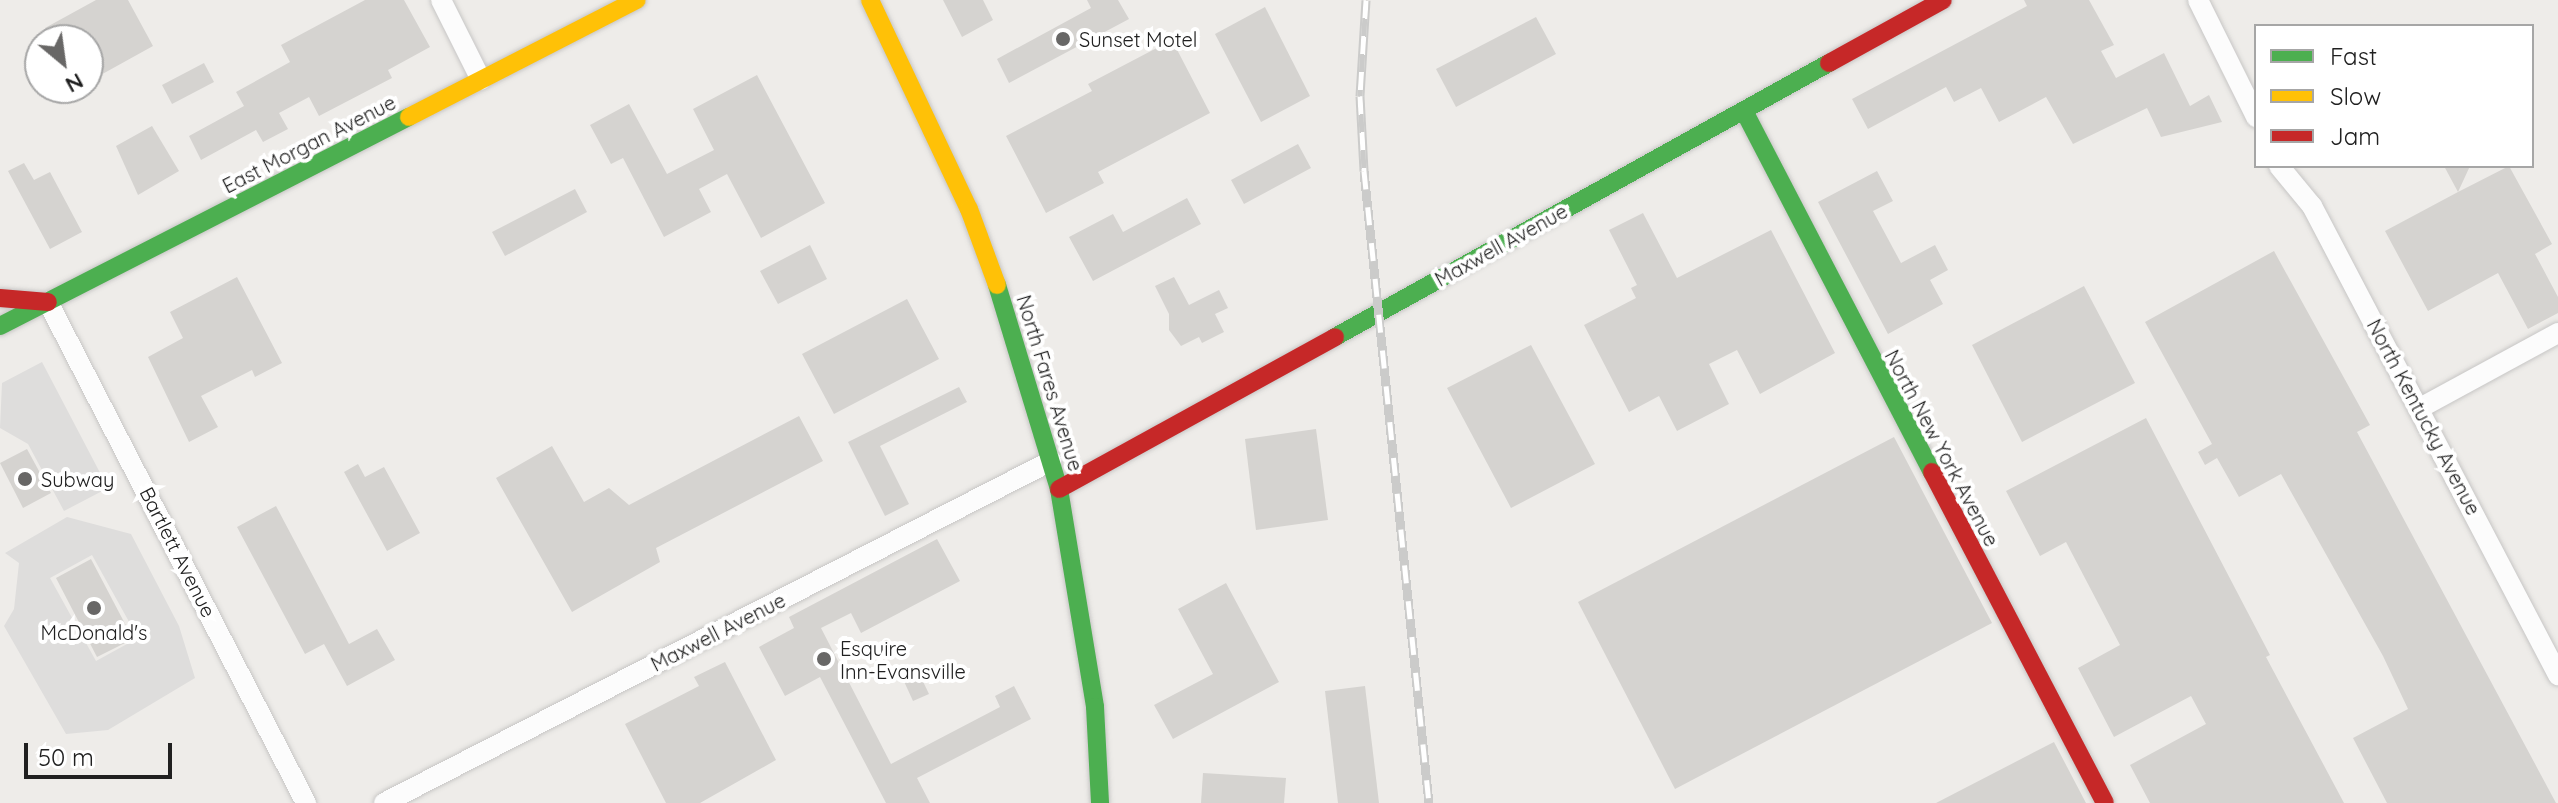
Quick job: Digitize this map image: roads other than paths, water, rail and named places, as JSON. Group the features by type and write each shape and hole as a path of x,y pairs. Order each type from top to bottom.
{"main road":[{"name":"East Morgan Avenue","path":"0,326 637,0"},
{"path":"860,0 873,6"},
{"name":"Maxwell Avenue","path":"1059,489 1943,0"},
{"name":"North Fares Avenue","path":"873,6 969,209 1011,324 1059,489 1095,707 1100,803"},
{"name":"North New York Avenue","path":"1744,111 2105,803"},
{"path":"0,298 48,302"}],"street":[{"path":"441,0 481,80"},
{"path":"2198,0 2254,113"},
{"name":"North Kentucky Avenue","path":"2281,168 2312,206 2558,675"},
{"name":"Bartlett Avenue","path":"48,302 306,803"},
{"path":"2420,408 2558,333"},
{"name":"Maxwell Avenue","path":"384,803 1051,461"}],"railway":[{"path":"1366,0 1360,96 1364,171 1429,803"}],"place":[{"name":"Sunset Motel","path":"1063,39"},
{"name":"Subway","path":"25,479"},
{"name":"McDonald's","path":"94,608"},
{"name":"Esquire Inn-Evansville","path":"824,659"}]}
